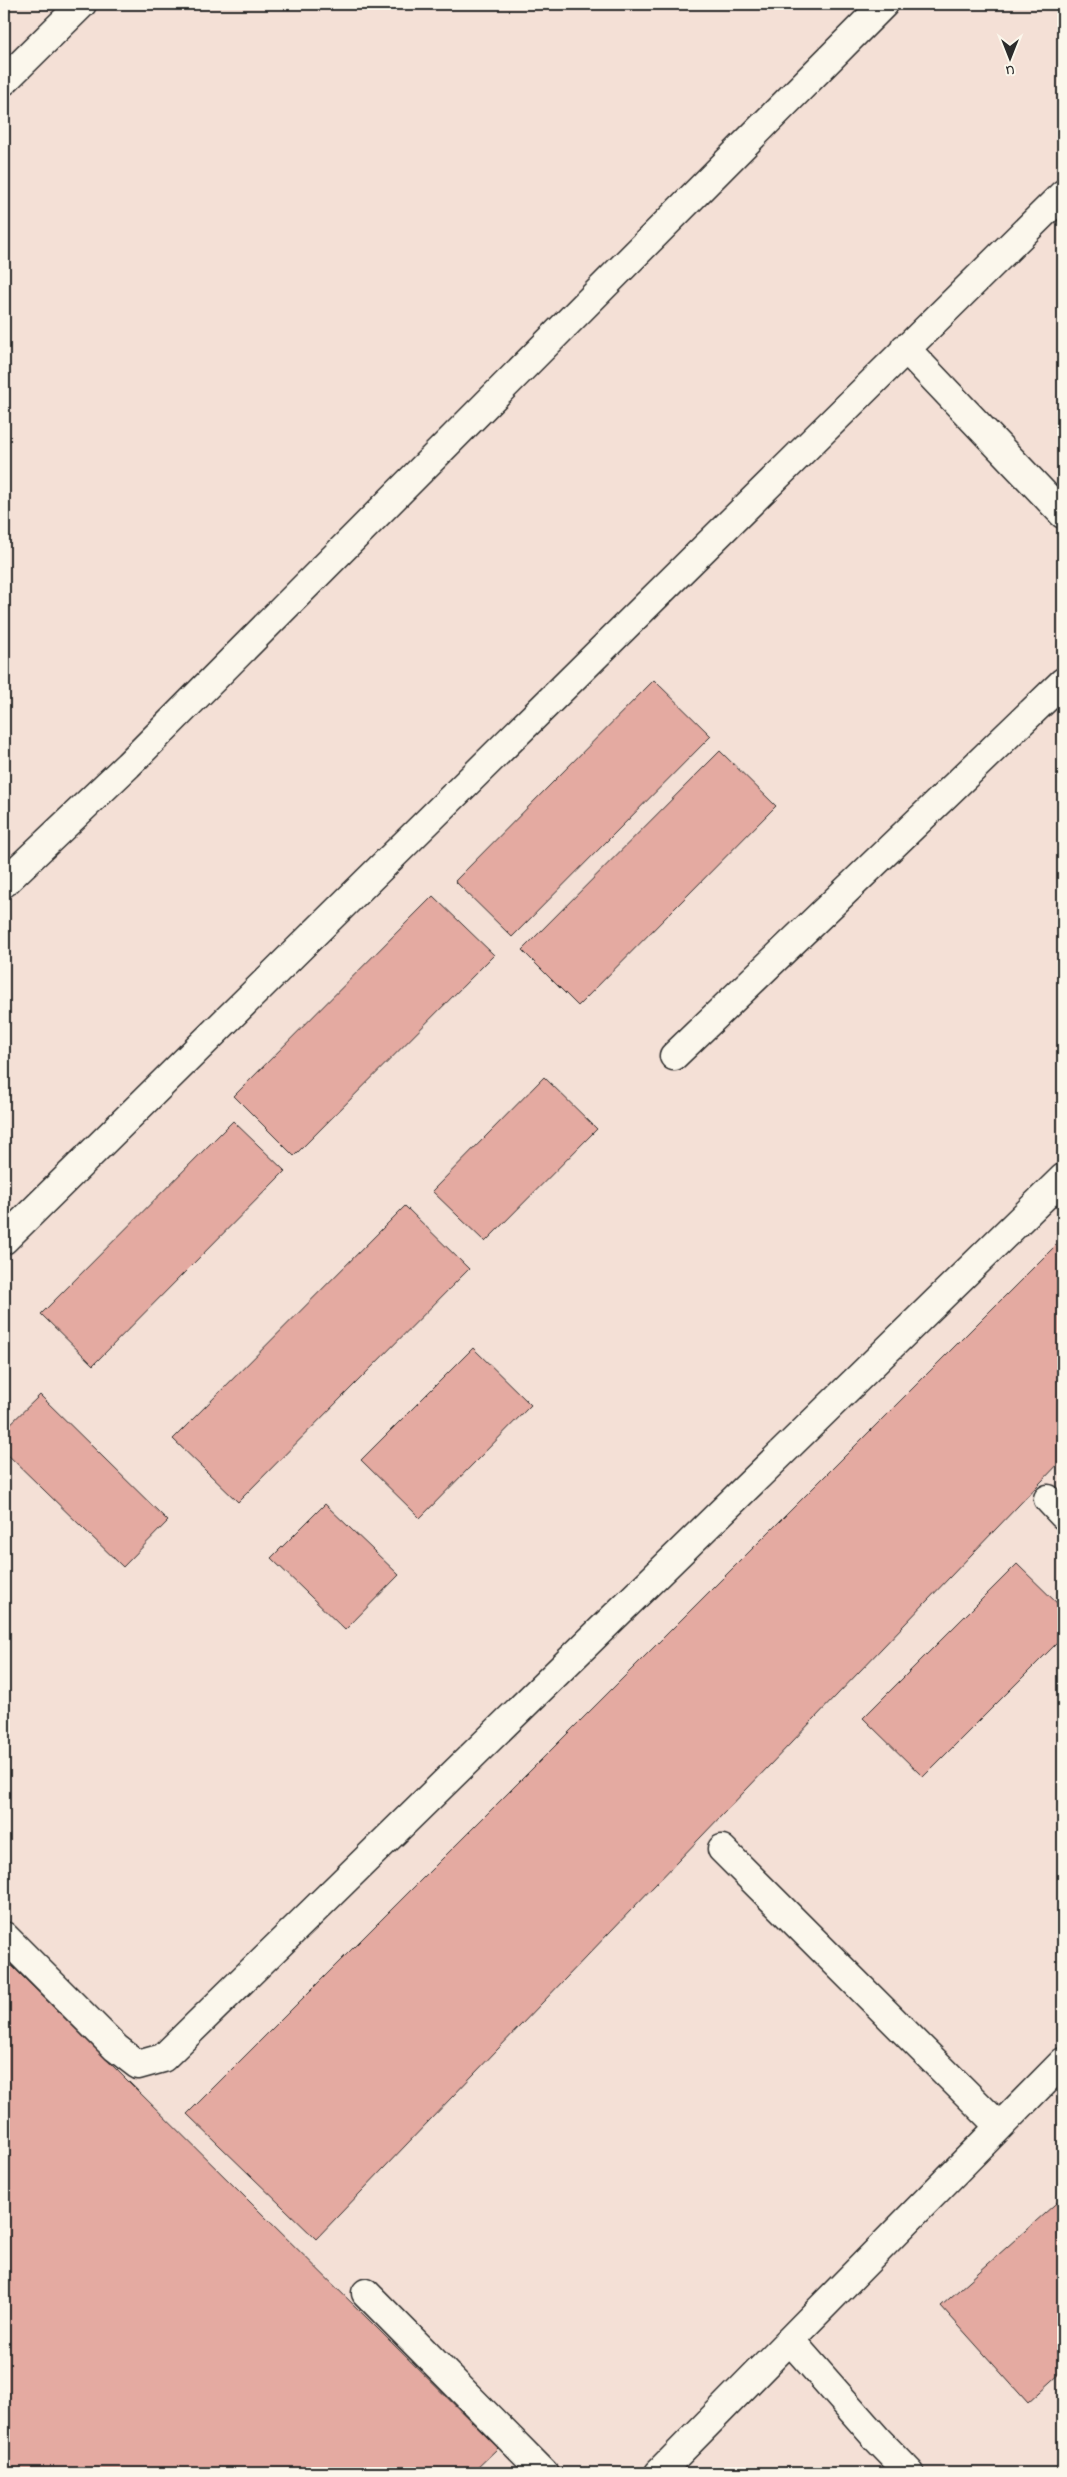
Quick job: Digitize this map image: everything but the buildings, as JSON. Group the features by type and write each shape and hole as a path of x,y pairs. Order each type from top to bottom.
{"lane":[{"path":"4,81 82,4"},
{"path":"4,883 128,765 884,4"},
{"path":"4,1240 1063,194"},
{"path":"905,348 1063,514"},
{"path":"674,1056 1063,682"},
{"path":"4,1936 116,2048 138,2065 163,2058 1063,1178"},
{"path":"722,1849 999,2126"},
{"path":"659,2473 1063,2062"},
{"path":"366,2293 544,2473"},
{"path":"790,2340 910,2473"}],"shaded area":[{"path":"4,4 1063,4 1063,2473 4,2473"}]}
